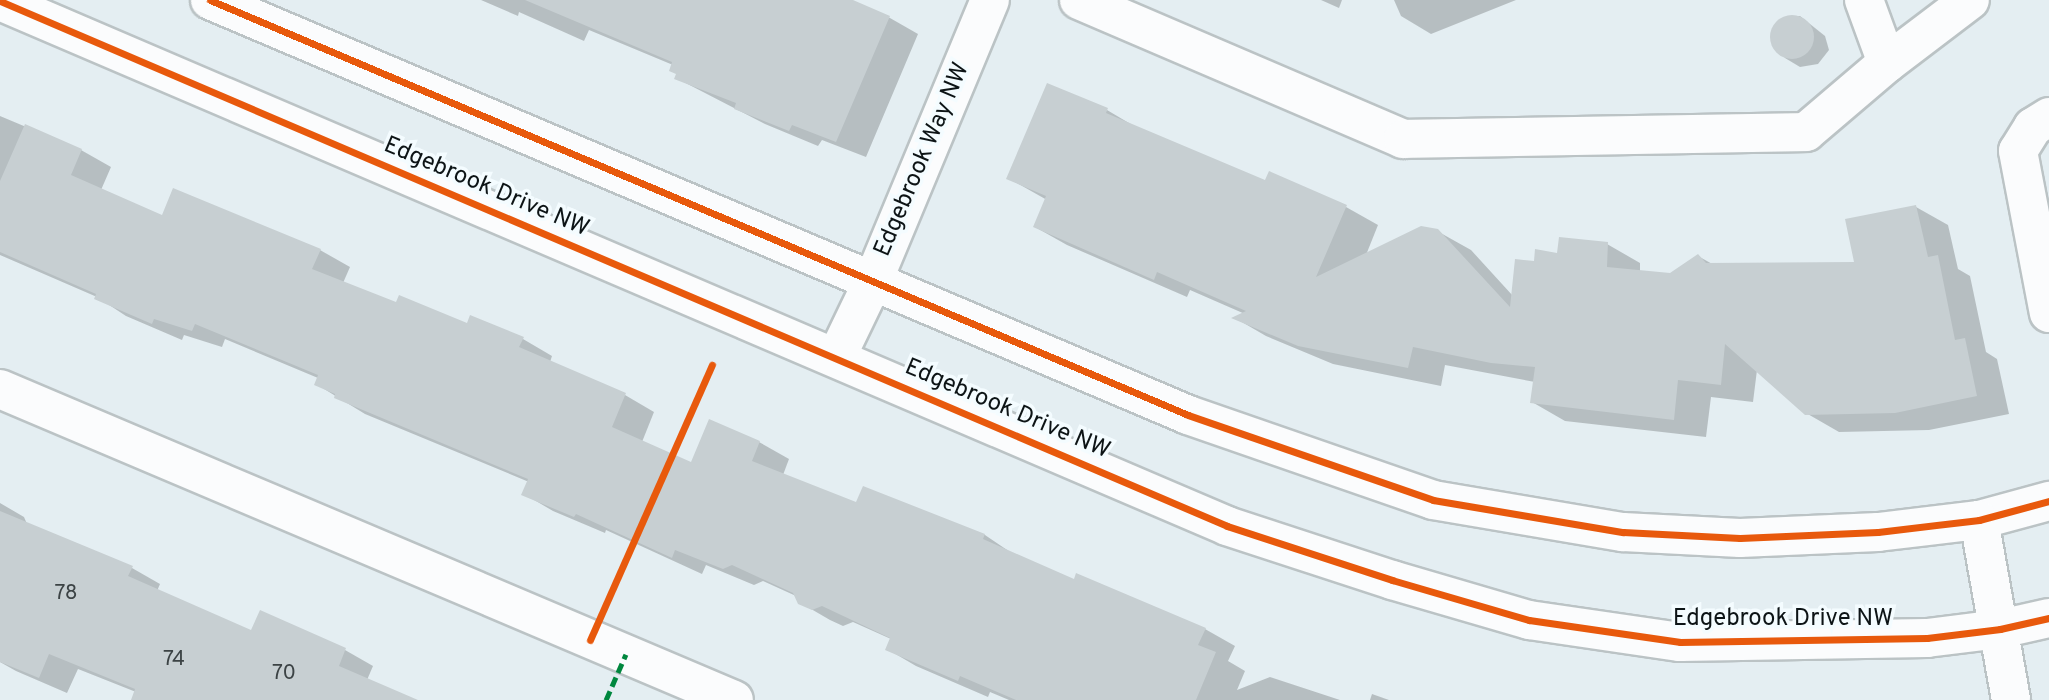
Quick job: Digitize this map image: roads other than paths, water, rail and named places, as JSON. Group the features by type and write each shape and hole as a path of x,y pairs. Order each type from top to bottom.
{"street":[{"path":"210,0 1188,415 1433,500 1623,532 1740,538 1878,532 1979,520 2049,501"},
{"name":"Edgebrook Way NW","path":"836,358 873,281 990,0"},
{"path":"1079,0 1403,139 1805,132 1887,63 1970,0"},
{"path":"1864,0 1887,63"},
{"name":"Edgebrook Drive NW","path":"0,1 1227,526 1529,620 1680,642 1927,638 2000,629 2049,618"},
{"path":"2049,117 2033,127 2018,151 2049,313"},
{"path":"0,389 734,700"},
{"path":"1979,520 2011,700"}]}
